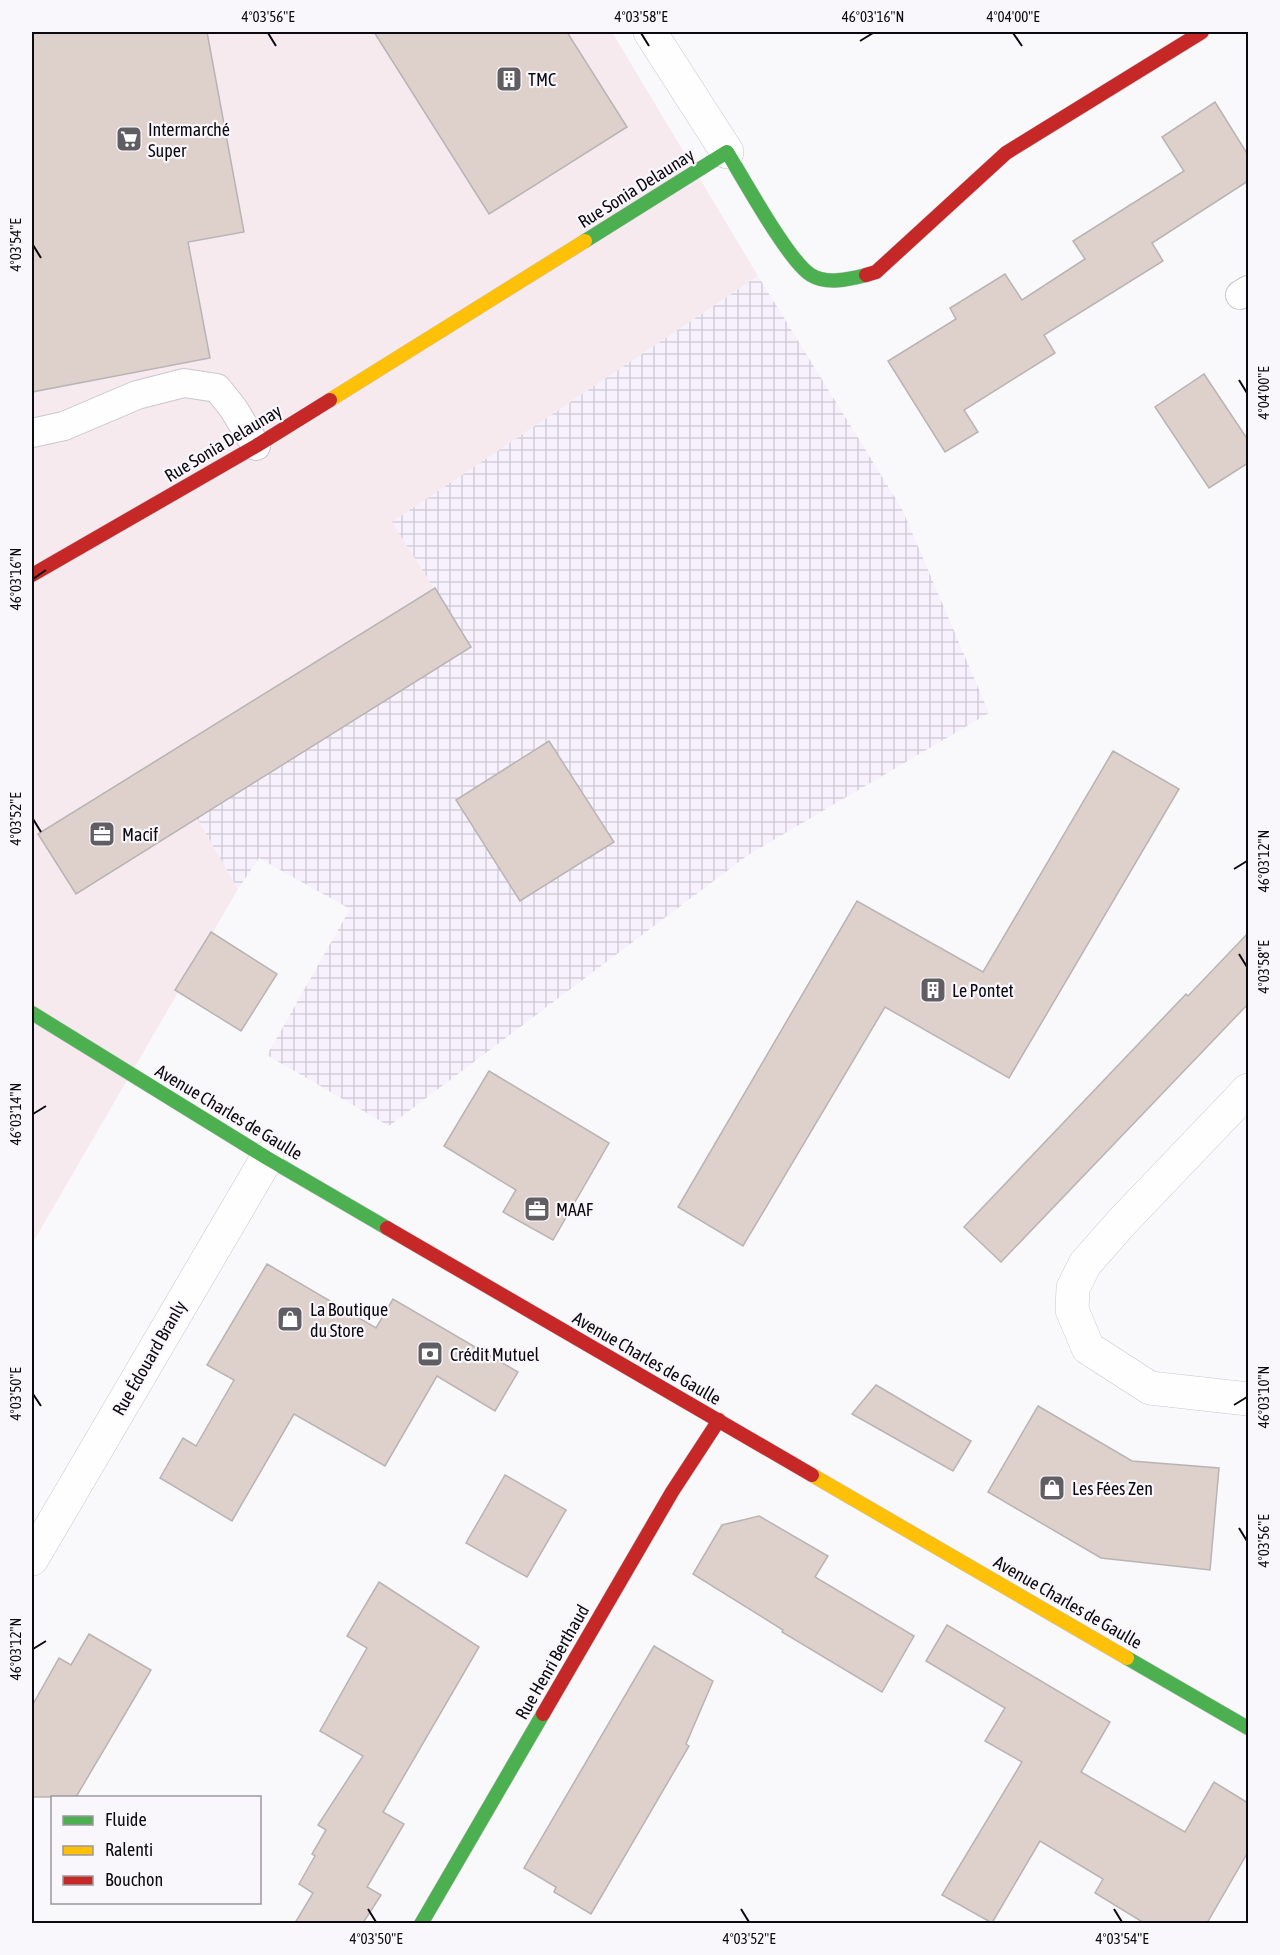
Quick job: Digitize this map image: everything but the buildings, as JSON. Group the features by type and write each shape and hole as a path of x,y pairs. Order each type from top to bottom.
{"street":[{"path":"650,32 793,257 812,276 843,281 876,272 1006,153 1202,32"},
{"name":"Rue Sonia Delaunay","path":"32,575 256,446 727,152"},
{"name":"Avenue Charles de Gaulle","path":"32,1013 267,1158 1248,1728"},
{"path":"1248,1090 1085,1264 1073,1288 1072,1310 1088,1348 1150,1388 1248,1399"},
{"name":"Rue Édouard Branly","path":"32,1559 267,1158"},
{"name":"Rue Henri Berthaud","path":"422,1923 672,1492 719,1420"}],"lane":[{"path":"32,433 64,426 137,395 184,383 217,388 233,408 256,446"}],"shaded area":[{"path":"32,32 612,32 758,276 393,522 471,647 197,818 238,889 32,1244"},
{"path":"758,276 902,509 989,713 748,855 389,1126 267,1055 350,909 259,858 238,889 197,818 471,647 392,522"}],"traffic: fast":[{"path":"585,241 727,152 779,237 811,275 824,280 866,275"},
{"path":"32,1013 267,1158 387,1228"},
{"path":"1127,1658 1248,1728"},
{"path":"421,1924 543,1714"}],"traffic: slow":[{"path":"330,400 585,241"},
{"path":"812,1475 1127,1658"}],"traffic: jam":[{"path":"866,275 876,272 1006,153 1202,32"},
{"path":"32,575 256,446 330,400"},
{"path":"387,1228 812,1475"},
{"path":"543,1714 672,1492 719,1420"}],"place":[{"name":"TMC","path":"509,79"},
{"name":"Intermarché Super","path":"129,139"},
{"name":"Macif","path":"102,834"},
{"name":"Le Pontet","path":"933,990"},
{"name":"MAAF","path":"537,1209"},
{"name":"La Boutique du Store","path":"290,1319"},
{"name":"Crédit Mutuel","path":"430,1354"},
{"name":"Les Fées Zen","path":"1052,1488"}]}
